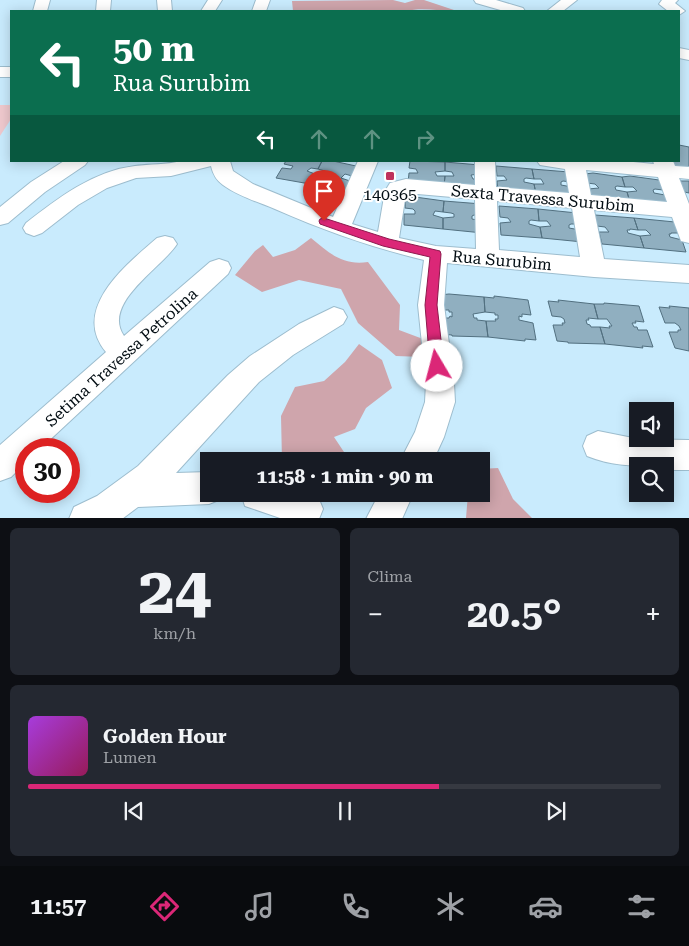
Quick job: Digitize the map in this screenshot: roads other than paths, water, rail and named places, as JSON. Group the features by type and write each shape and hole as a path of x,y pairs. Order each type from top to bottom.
{"street":[{"path":"481,0 513,7"},
{"path":"555,10 570,0"},
{"path":"670,0 666,4 667,6 677,10"},
{"path":"0,218 38,187 76,162"},
{"path":"34,228 70,200 100,184 134,172 170,170 202,162"},
{"name":"Rua Surubim","path":"220,162 223,173 238,185 339,228 387,243 436,254 594,268 689,274"},
{"path":"339,228 368,162"},
{"path":"485,162 488,259"},
{"path":"594,268 574,162 664,166 689,173"},
{"path":"664,166 684,210 689,235"},
{"name":"Sexta Travessa Surubim","path":"387,243 397,188 406,186 684,210"},
{"path":"123,353 108,337 105,318 109,306 135,272 164,244"},
{"path":"421,452 429,437 440,402 440,383 431,305 436,254"},
{"name":"Setima Travessa Petrolina","path":"0,466 219,268"},
{"path":"86,518 99,513 134,491 239,383 261,363 305,332 334,317"},
{"path":"598,446 676,456 689,455"},
{"path":"134,491 200,488"},
{"path":"283,502 306,509"},
{"path":"383,518 392,502"}],"place":[{"name":"140365","path":"390,176"}]}
